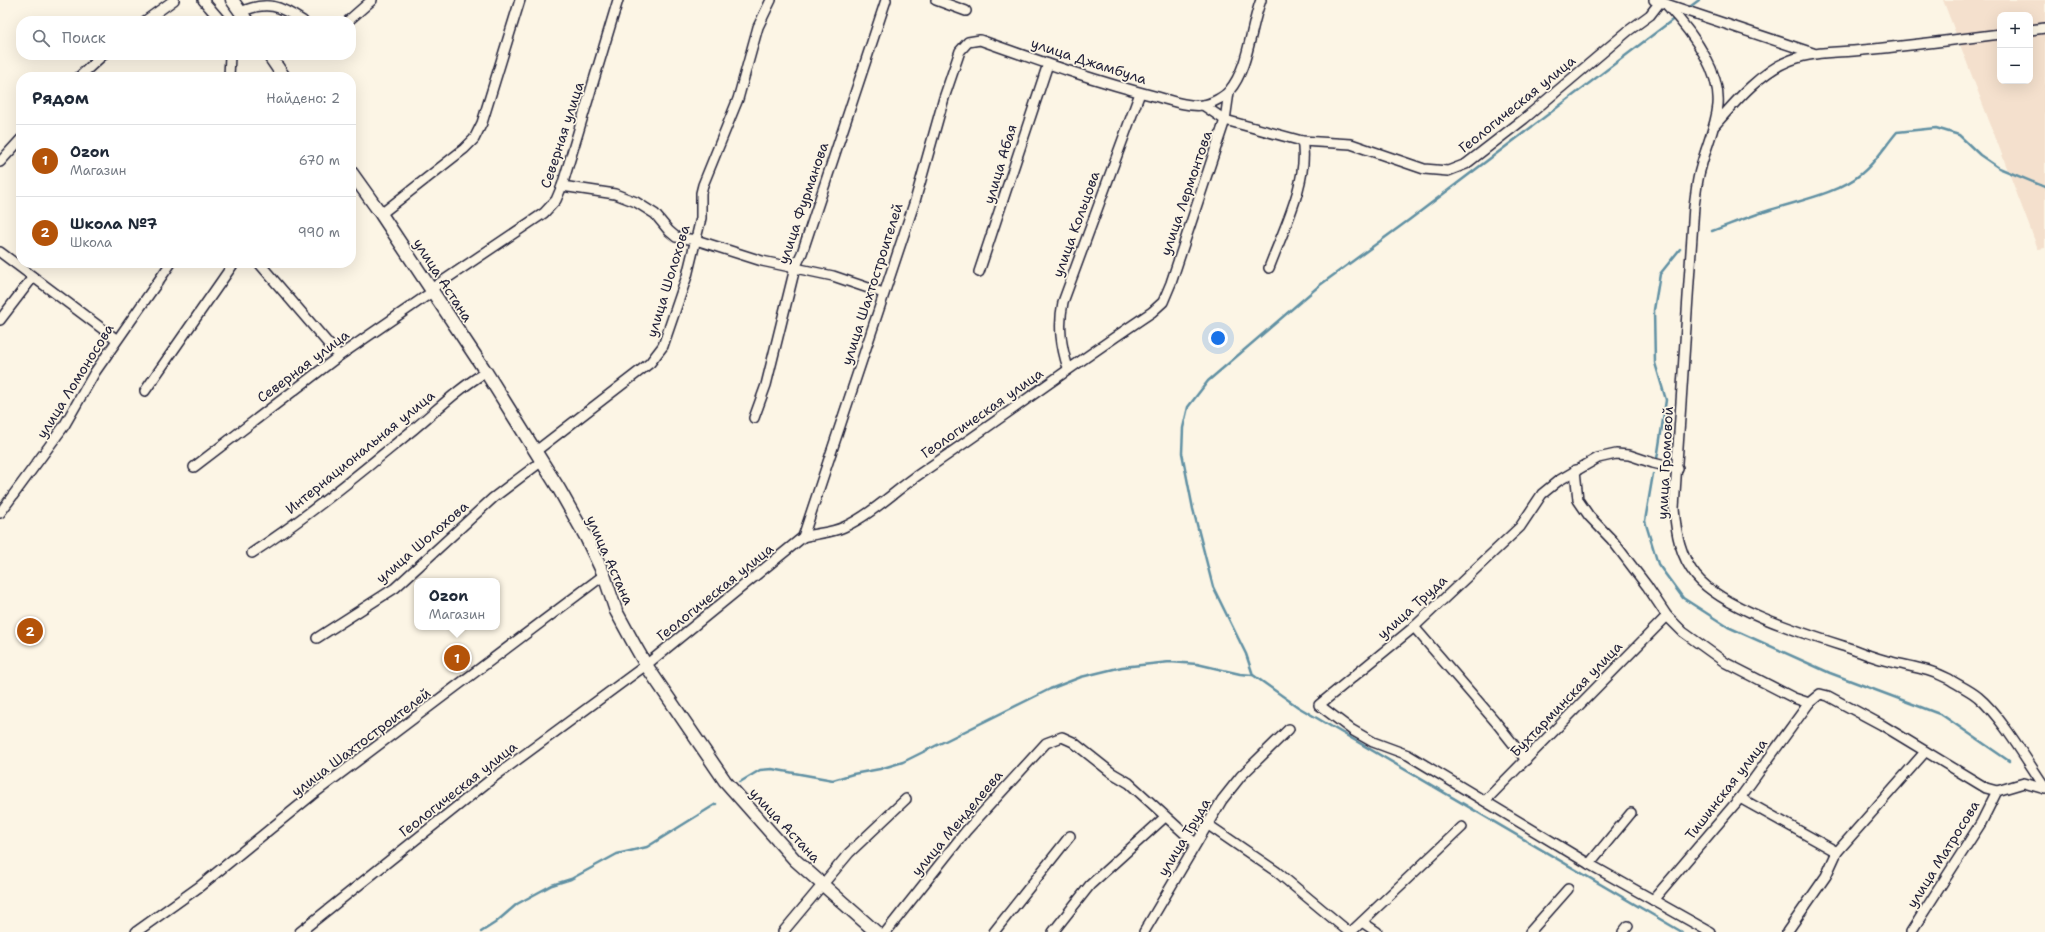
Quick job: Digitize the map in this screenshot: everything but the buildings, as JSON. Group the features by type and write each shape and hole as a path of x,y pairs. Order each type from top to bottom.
{"street":[{"path":"152,16 174,0"},
{"path":"203,0 217,16"},
{"path":"232,0 244,16 263,5 289,12 295,16"},
{"path":"354,16 372,0"},
{"path":"381,214 464,149 474,139 482,123 520,0"},
{"name":"Северная улица","path":"194,467 339,356 544,213 556,200 562,186 618,0"},
{"name":"улица Шолохова","path":"317,638 395,588 539,456 650,363 659,353 687,276 701,218 701,193 703,184 738,99 758,27 771,0"},
{"name":"улица Фурманова","path":"754,418 766,385 795,268 802,254 886,0"},
{"path":"936,0 966,11"},
{"name":"улица Лермонтова","path":"1214,102 1229,92 1239,76 1261,0"},
{"path":"1660,2 1813,53"},
{"name":"улица Громовой","path":"1660,2 1693,37 1711,72 1718,103 1715,125 1700,168 1694,206 1678,469 1674,508 1677,537 1685,559 1696,576 1708,587 1738,606 1794,630 1891,662 1917,666 1948,679 1978,697 2000,722 2045,788"},
{"name":"Геологическая улица","path":"1302,141 1351,144 1424,169 1448,171 1466,164 1524,119 1628,31 1650,15 1660,2"},
{"path":"2033,30 2045,28"},
{"path":"1715,125 1734,103 1757,82 1790,60 1813,53 1836,53 1997,34"},
{"name":"улица Джамбула","path":"968,42 980,40 1048,64 1140,93 1185,104 1203,105 1214,102"},
{"name":"улица Шахтостроителей","path":"803,537 883,293 915,201 944,98 960,52 968,42"},
{"path":"84,72 97,60"},
{"path":"229,72 230,60"},
{"path":"273,60 281,72"},
{"name":"улица Абая","path":"979,272 1048,64"},
{"name":"улица Лермонтова","path":"1163,302 1171,283 1226,120 1229,92"},
{"name":"улица Кольцова","path":"1068,368 1062,348 1060,331 1060,317 1063,302 1140,93"},
{"name":"улица Джамбула","path":"1203,105 1226,120 1302,141"},
{"path":"1269,268 1298,190 1304,163 1302,141"},
{"path":"0,162 16,151"},
{"name":"улица Астана","path":"356,179 486,372 559,489 586,537 604,575 618,615 646,665 731,788 795,860 876,932"},
{"path":"562,186 615,194 636,202 655,214 676,237 696,240 743,256 833,276 883,293"},
{"path":"0,252 16,264"},
{"path":"21,268 116,339"},
{"name":"улица Ломоносова","path":"0,513 64,426 94,372 167,268"},
{"path":"145,391 231,268"},
{"path":"263,268 339,356"},
{"path":"0,320 33,277"},
{"name":"Геологическая улица","path":"300,932 494,777 646,665 803,537 830,533 858,519 913,478 1009,413 1068,368 1152,312 1163,302"},
{"name":"Интернациональная улица","path":"252,553 331,496 422,422 465,384 486,372"},
{"name":"улица Труда","path":"1485,801 1408,755 1373,742 1352,730 1319,705 1414,627 1520,527 1542,494 1558,481 1598,458 1616,454 1629,455 1678,469"},
{"path":"1575,470 1578,500 1589,516 1612,540 1647,586 1667,616 1683,632 1726,663 1794,698 1810,703"},
{"name":"улица Шахтостроителей","path":"136,932 199,887 312,795 604,575"},
{"name":"Бухтарминская улица","path":"1485,801 1667,616"},
{"path":"1414,627 1495,721 1526,760"},
{"name":"Тишинская улица","path":"1653,900 1740,798 1810,703 1820,694 1828,696 1882,725 1925,752"},
{"name":"улица Труда","path":"1144,932 1184,866 1195,843 1222,800 1241,776 1290,729"},
{"name":"улица Менделеева","path":"886,932 966,831 1046,743 1055,738 1062,737 1073,742 1112,774 1129,783 1165,817"},
{"path":"1787,932 1826,876 1837,852 1925,752 1986,788 1997,791 2024,783 2045,788"},
{"name":"улица Матросова","path":"1911,932 1981,822 1997,791"},
{"path":"1740,798 1837,852"},
{"path":"783,932 823,886 849,853 906,799"},
{"path":"1485,801 1589,864 1710,932"},
{"path":"1589,864 1631,813"},
{"path":"1053,932 1090,885 1165,817 1195,843"},
{"path":"1207,824 1277,872 1350,932 1462,827"},
{"path":"994,932 1070,836"},
{"path":"1530,932 1568,889"},
{"path":"1362,922 1377,932"}],"shaded area":[{"path":"1943,0 2045,0 2045,248 2038,249"}],"waterway":[{"path":"1687,9 1699,0"},
{"path":"1675,18 1409,220 1320,285 1208,381 1188,407 1183,428 1182,453 1193,509 1213,587 1246,654 1253,675 1298,707 1682,932"},
{"path":"1712,231 1755,215 1818,196 1852,181 1876,159 1897,132 1936,128 1959,135 1980,155 1999,168 2045,187"},
{"path":"1657,459 1666,400 1655,363 1654,310 1660,274 1680,249"},
{"path":"1653,474 1645,521 1658,564 1683,598 1728,627 1830,673 1942,715 2009,761"},
{"path":"740,782 760,770 772,769 833,780 853,774 880,769 903,762 1050,689 1081,677 1122,667 1170,662 1197,664 1240,674 1253,675"},
{"path":"481,932 495,923 517,904 552,885 571,879 617,854 647,847 716,804"}],"place":[{"name":"Школа №7","path":"30,631"},
{"name":"Ozon","path":"457,658"}]}
